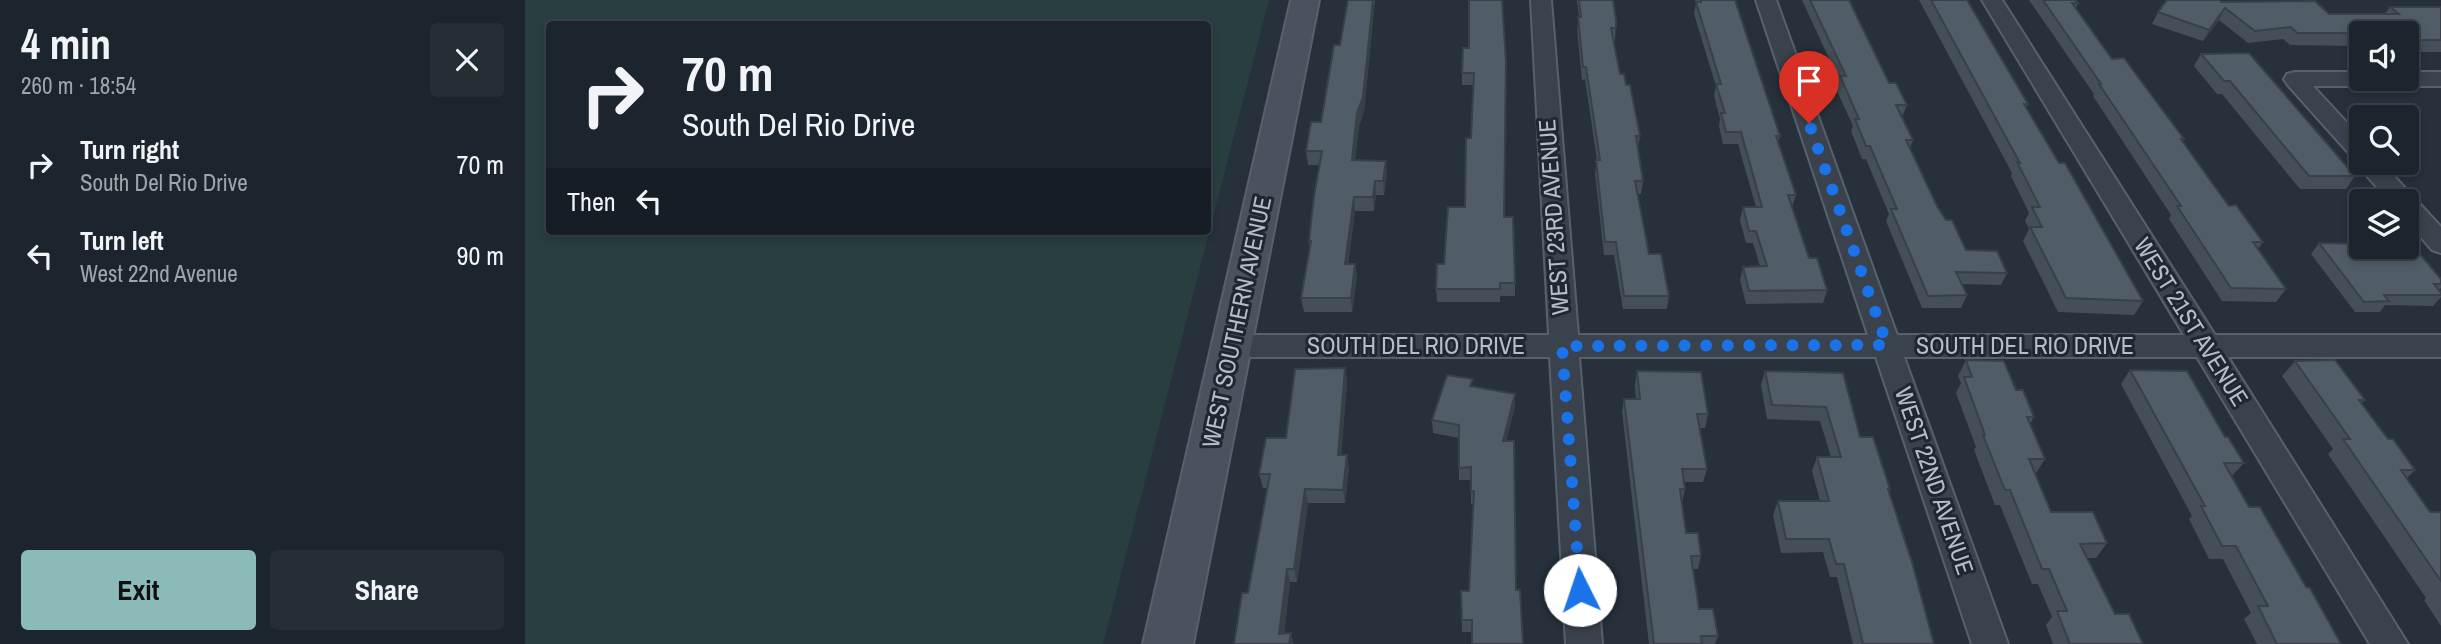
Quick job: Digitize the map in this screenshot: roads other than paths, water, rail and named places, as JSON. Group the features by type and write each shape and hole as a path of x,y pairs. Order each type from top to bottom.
{"main road":[{"name":"WEST SOUTHERN AVENUE","path":"1168,644 1305,0"}],"street":[{"name":"WEST 23RD AVENUE","path":"1541,0 1584,644"},
{"name":"WEST 22ND AVENUE","path":"1766,0 1990,644"},
{"name":"WEST 21ST AVENUE","path":"1992,0 2390,644"},
{"path":"2349,140 2295,79 2441,79"},
{"path":"2380,175 2392,189"},
{"path":"2419,219 2441,244"},
{"name":"SOUTH DEL RIO DRIVE","path":"1231,346 2441,346"}]}
